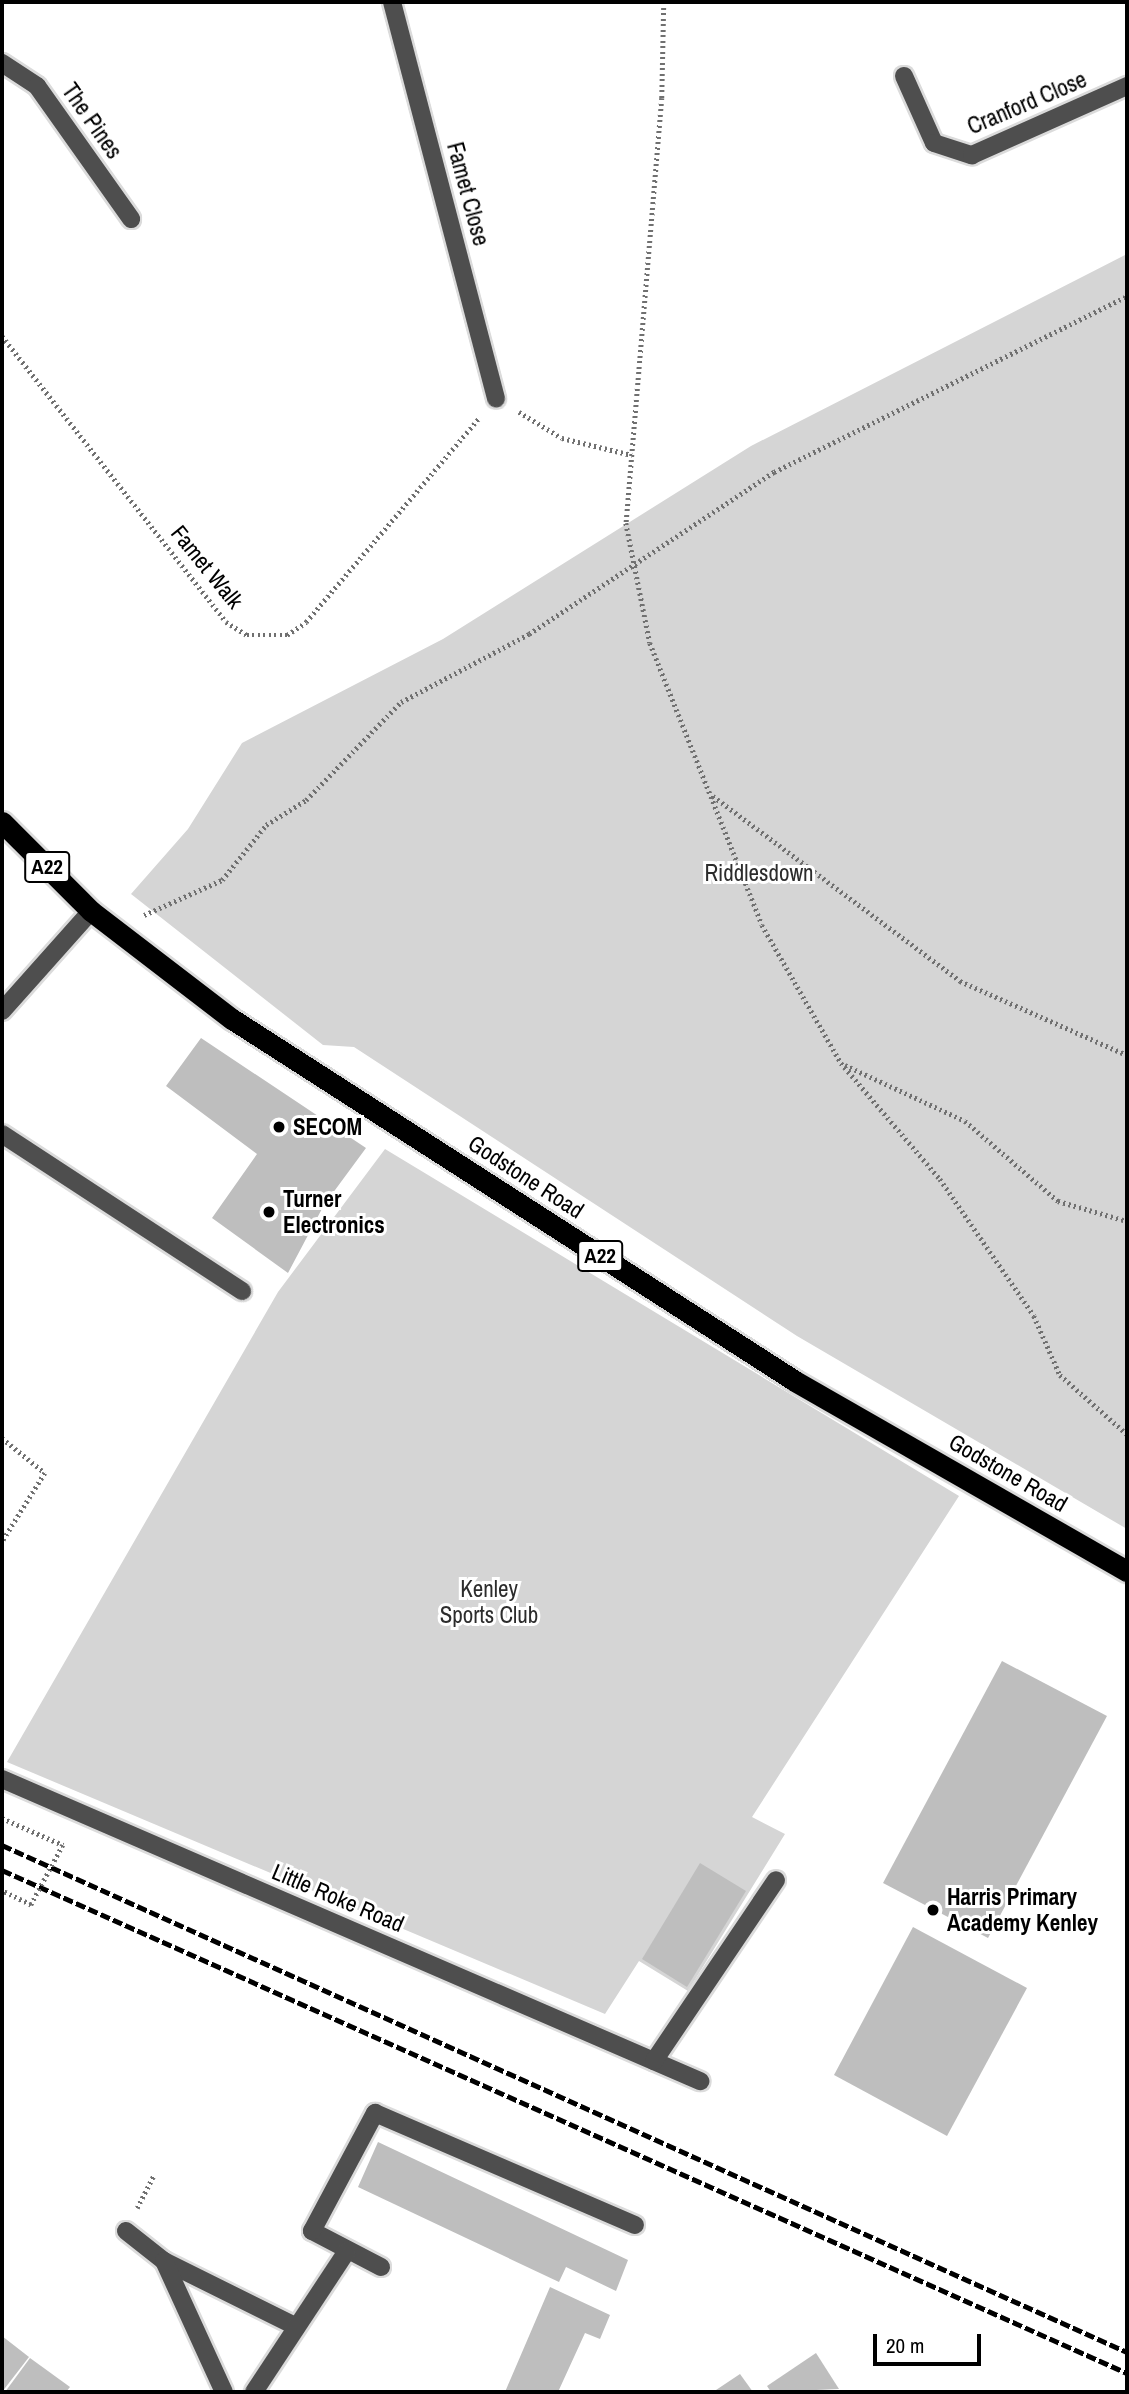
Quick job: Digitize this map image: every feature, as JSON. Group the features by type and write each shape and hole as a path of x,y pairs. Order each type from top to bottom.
{"highway":[{"name":"Godstone Road","path":"2,822 91,911 232,1019 795,1381 1127,1572"}],"street":[{"name":"Famet Close","path":"392,2 496,399"},
{"name":"The Pines","path":"2,63 37,86 131,219"},
{"name":"Cranford Close","path":"904,76 934,143 972,155 1127,86"},
{"path":"2,1011 91,911"},
{"path":"2,1134 242,1291"},
{"name":"Little Roke Road","path":"2,1779 700,2081"},
{"path":"654,2061 776,1880"},
{"path":"381,2267 312,2231 375,2113 635,2225"},
{"path":"126,2231 164,2261 297,2327"},
{"path":"254,2392 347,2251"},
{"path":"164,2261 224,2392"}],"path":[{"path":"664,2 662,98 626,523 650,643 762,925 841,1063 940,1179 1034,1317 1060,1375 1127,1434"},
{"path":"110,925 222,880 266,825 306,800 401,702 528,634 634,561 774,472 1127,296"},
{"name":"Famet Walk","path":"2,336 226,622 247,635 287,635 306,622 496,399"},
{"path":"496,399 562,438 632,455"},
{"path":"712,795 960,981 1127,1055"},
{"path":"841,1063 965,1121 1058,1201 1127,1221"},
{"path":"2,1438 45,1473 2,1542"},
{"path":"2,1818 63,1845 31,1905 2,1891"},
{"path":"126,2231 153,2176"}],"green space":[{"name":"Riddlesdown","path":"1127,254 1127,1529 797,1336 354,1047 323,1045 131,894 188,829 242,743 443,639 751,446"},
{"name":"Kenley Sports Club","path":"385,1149 959,1496 752,1817 785,1834 688,1991 639,1961 605,2014 7,1762 278,1292"}],"building":[{"name":"SECOM","path":"201,1038 366,1148 324,1205 288,1273 212,1218 257,1154 166,1086"},
{"path":"1002,1661 1107,1716 988,1938 883,1883"},
{"path":"700,1863 746,1891 687,1987 642,1959"},
{"path":"913,1927 1027,1988 947,2136 834,2075"},
{"path":"378,2142 628,2260 616,2291 566,2267 559,2282 358,2187"},
{"path":"550,2287 610,2315 600,2339 585,2333 558,2392 505,2392"},
{"path":"2,2336 29,2357 2,2392"},
{"path":"816,2353 839,2389 771,2392 767,2386"},
{"path":"30,2358 70,2387 66,2392 5,2392"},
{"path":"740,2374 753,2392 713,2392"}],"railway":[{"path":"2,1845 1127,2352"},
{"path":"2,1870 1127,2373"}],"place":[{"name":"SECOM","path":"279,1127"},
{"name":"Turner Electronics","path":"269,1212"},
{"name":"Harris Primary Academy Kenley","path":"933,1910"}]}
